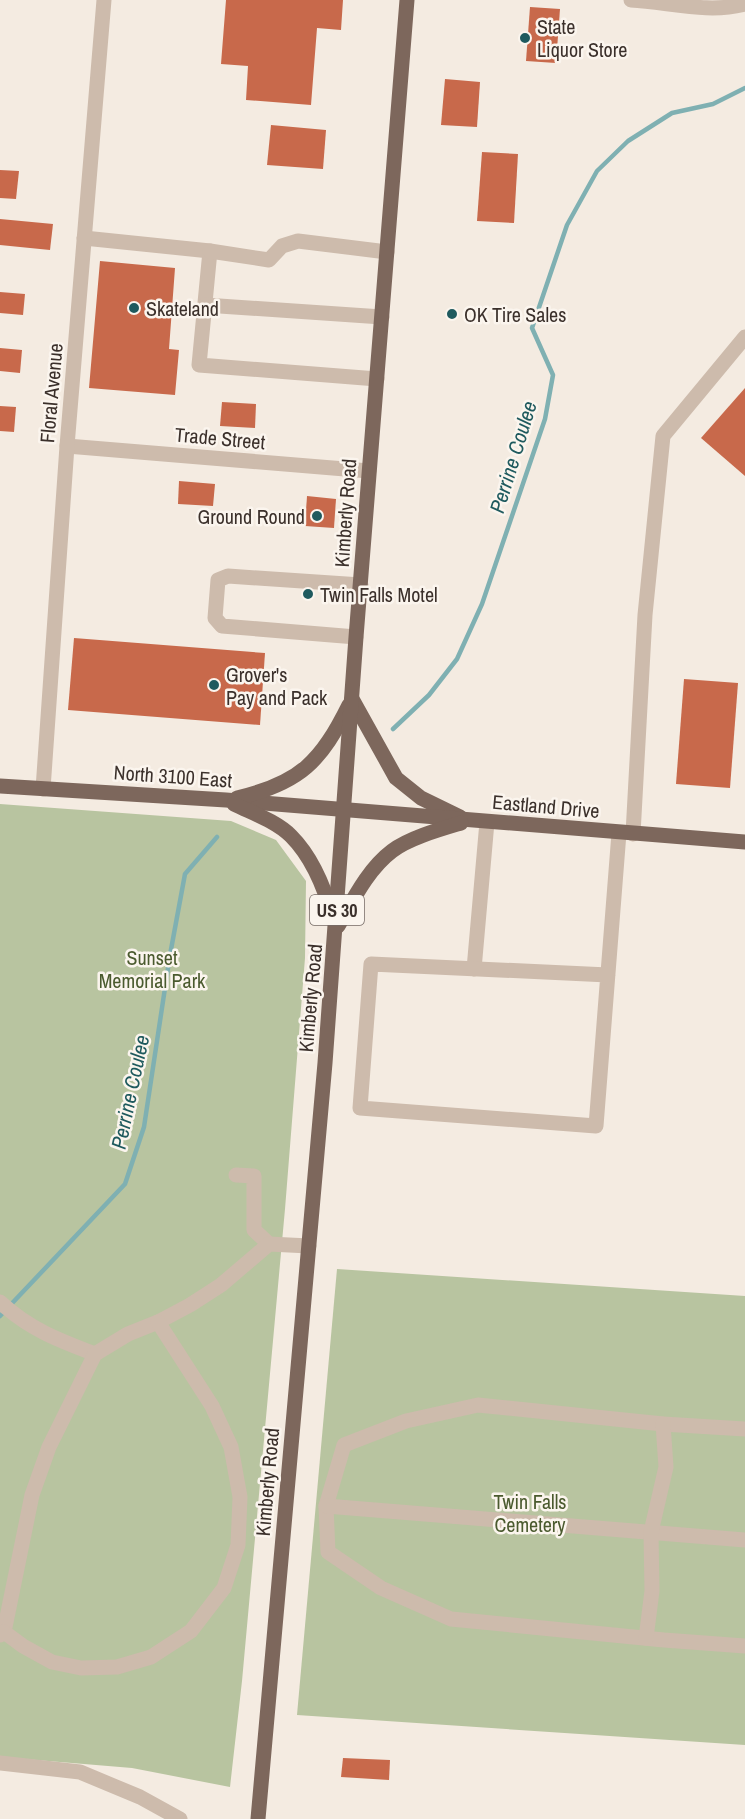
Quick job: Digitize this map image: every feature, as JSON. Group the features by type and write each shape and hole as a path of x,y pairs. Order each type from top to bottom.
{"main road":[{"name":"Kimberly Road","path":"258,1819 336,928 356,637 407,0"},
{"path":"226,800 285,783 304,770 334,735 352,699"},
{"path":"352,699 396,778 421,798 468,821"},
{"name":"North 3100 East","path":"0,786 226,800 344,811"},
{"path":"226,800 270,822 290,835 312,864 325,890 336,928"},
{"name":"Eastland Drive","path":"344,811 745,842"},
{"path":"336,928 369,874 393,850 429,833 468,821"}],"street":[{"name":"Floral Avenue","path":"43,789 67,446 104,0"},
{"path":"631,0 699,7 731,8 745,4"},
{"path":"84,238 210,251 269,260 282,246 298,241 387,252"},
{"path":"210,251 199,365 377,379"},
{"path":"205,306 381,317"},
{"path":"608,975 372,964 360,1108 596,1126 608,975 626,834 663,436 745,337"},
{"name":"Trade Street","path":"67,446 369,471"},
{"path":"356,637 222,626 215,618 218,580 228,576 361,585"},
{"path":"474,969 487,822"},
{"path":"236,1175 254,1176 254,1230 269,1244 309,1246"},
{"path":"158,1322 212,1406 231,1447 240,1497 238,1545 224,1588 191,1631 151,1657 117,1667 81,1668 52,1662 2,1634 32,1495 49,1447 95,1354 128,1334 158,1322 190,1305 221,1285 269,1244"},
{"path":"0,1302 17,1318 49,1337 95,1354"},
{"path":"745,1429 663,1424 478,1406 406,1421 344,1445 326,1506 328,1552 381,1588 451,1619 745,1646"},
{"path":"646,1638 652,1591 651,1532 666,1467 663,1424"},
{"path":"326,1506 745,1540"},
{"path":"0,1763 80,1772 140,1797 180,1819"}],"green space":[{"name":"Sunset Memorial Park","path":"0,804 231,821 276,840 306,881 305,958 285,1209 242,1681 230,1787 132,1768 0,1757"},
{"name":"Twin Falls Cemetery","path":"337,1269 745,1296 745,1745 297,1715"}],"building":[{"path":"226,0 343,0 341,30 317,28 311,105 246,100 248,66 221,64"},
{"path":"530,7 560,9 556,63 526,61"},
{"path":"445,79 480,82 477,127 441,125"},
{"path":"271,125 326,130 323,169 267,165"},
{"path":"482,152 518,154 514,223 477,221"},
{"path":"0,170 19,171 16,199 0,198"},
{"path":"0,219 53,224 50,250 0,245"},
{"name":"Skateland","path":"100,261 175,268 169,349 179,350 175,395 89,388"},
{"path":"0,292 25,294 23,315 0,313"},
{"path":"0,348 22,350 20,373 0,371"},
{"path":"745,388 745,476 701,438"},
{"path":"222,402 256,404 255,428 220,426"},
{"path":"0,406 16,407 14,432 0,431"},
{"path":"179,481 215,484 213,506 178,504"},
{"path":"307,496 336,499 334,528 305,526"},
{"path":"74,638 265,653 260,725 68,710"},
{"path":"684,679 738,683 730,788 676,784"},
{"path":"343,1758 390,1760 389,1780 341,1777"}],"waterway":[{"name":"Perrine Coulee","path":"393,729 429,695 457,659 482,604 545,419 553,375 532,328 567,225 597,171 628,141 672,113 713,104 745,88"},
{"name":"Perrine Coulee","path":"0,1316 125,1184 144,1127 170,955 185,874 217,837"}],"place":[{"name":"State Liquor Store","path":"525,38"},
{"name":"Skateland","path":"134,308"},
{"name":"OK Tire Sales","path":"452,314"},
{"name":"Ground Round","path":"317,516"},
{"name":"Twin Falls Motel","path":"308,594"},
{"name":"Grover's Pay and Pack","path":"214,685"}]}
